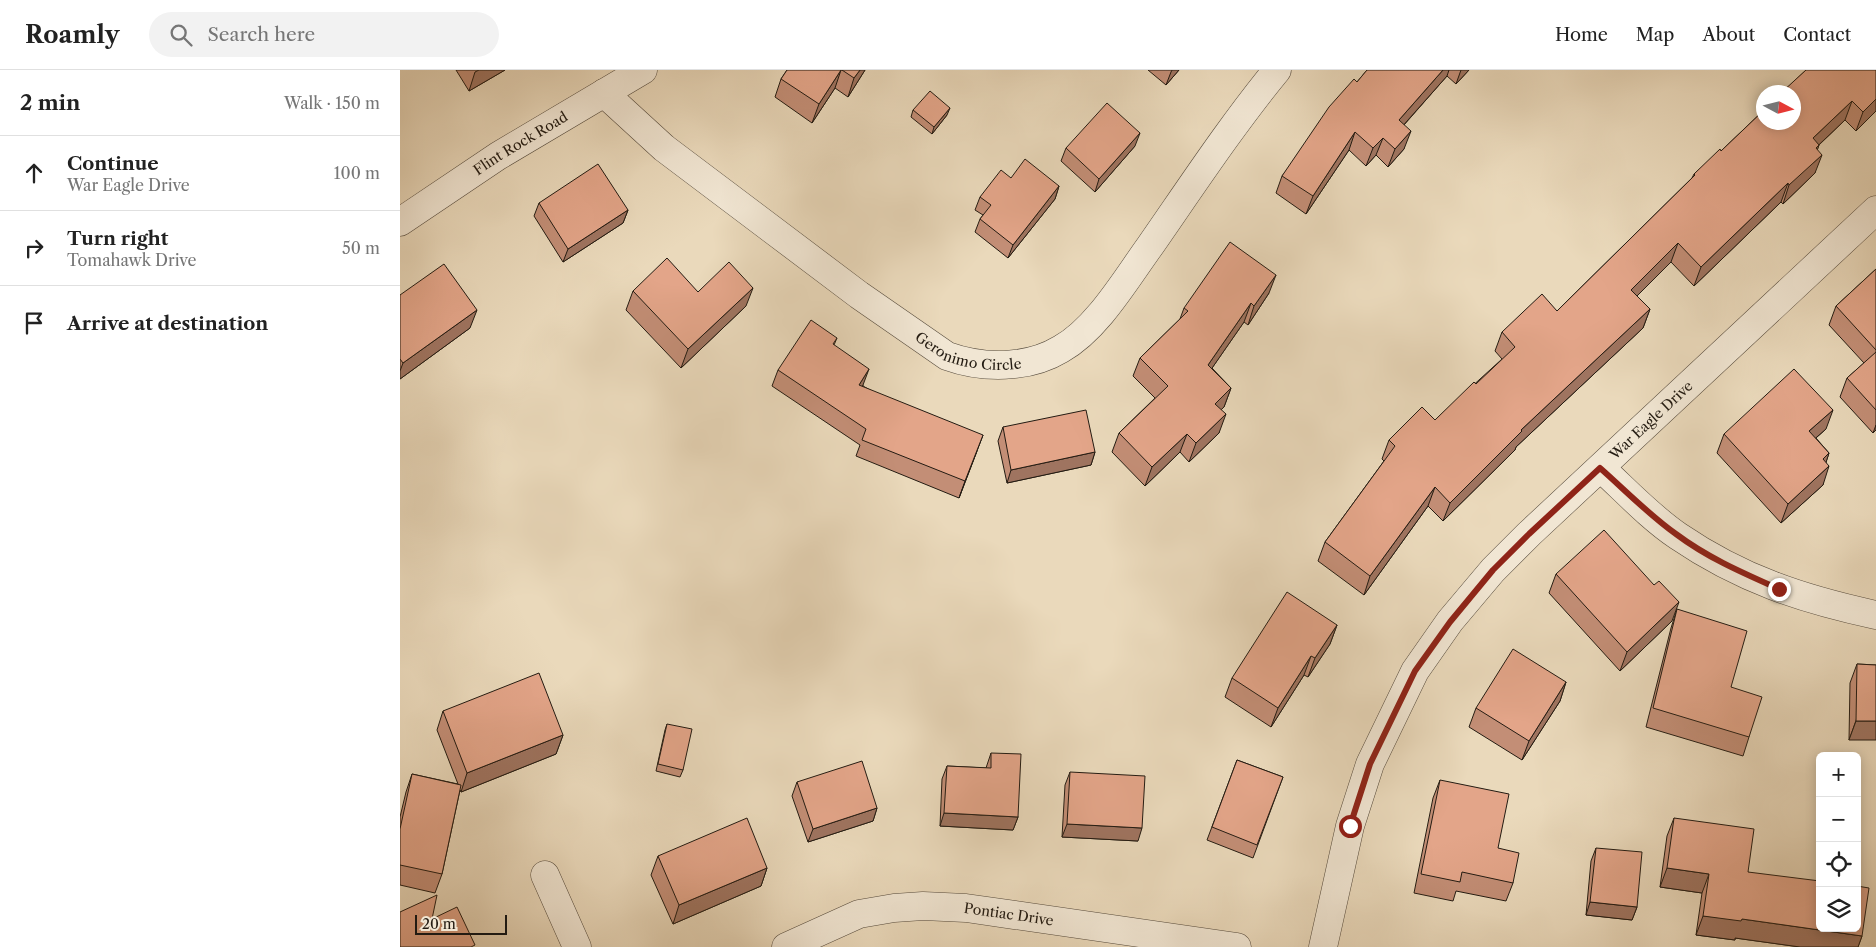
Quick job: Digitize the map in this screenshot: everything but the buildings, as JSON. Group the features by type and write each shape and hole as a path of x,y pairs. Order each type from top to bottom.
{"street":[{"name":"Flint Rock Road","path":"400,222 498,156 643,70"},
{"name":"Geronimo Circle","path":"604,93 664,148 859,295 947,356 964,362 992,365 1040,359 1062,349 1087,330 1250,103 1277,70"},
{"name":"War Eagle Drive","path":"1323,947 1350,826 1370,764 1415,671 1450,622 1493,570 1529,534 1876,210"},
{"path":"1600,468 1678,536 1728,567 1779,589 1838,607 1876,615"},
{"path":"544,875 577,947"},
{"name":"Pontiac Drive","path":"798,944 859,914 894,908 923,906 966,908 1237,947"}],"route":[{"path":"1350,826 1370,764 1415,671 1450,622 1493,570 1600,468 1678,536 1728,567 1779,589"}]}
